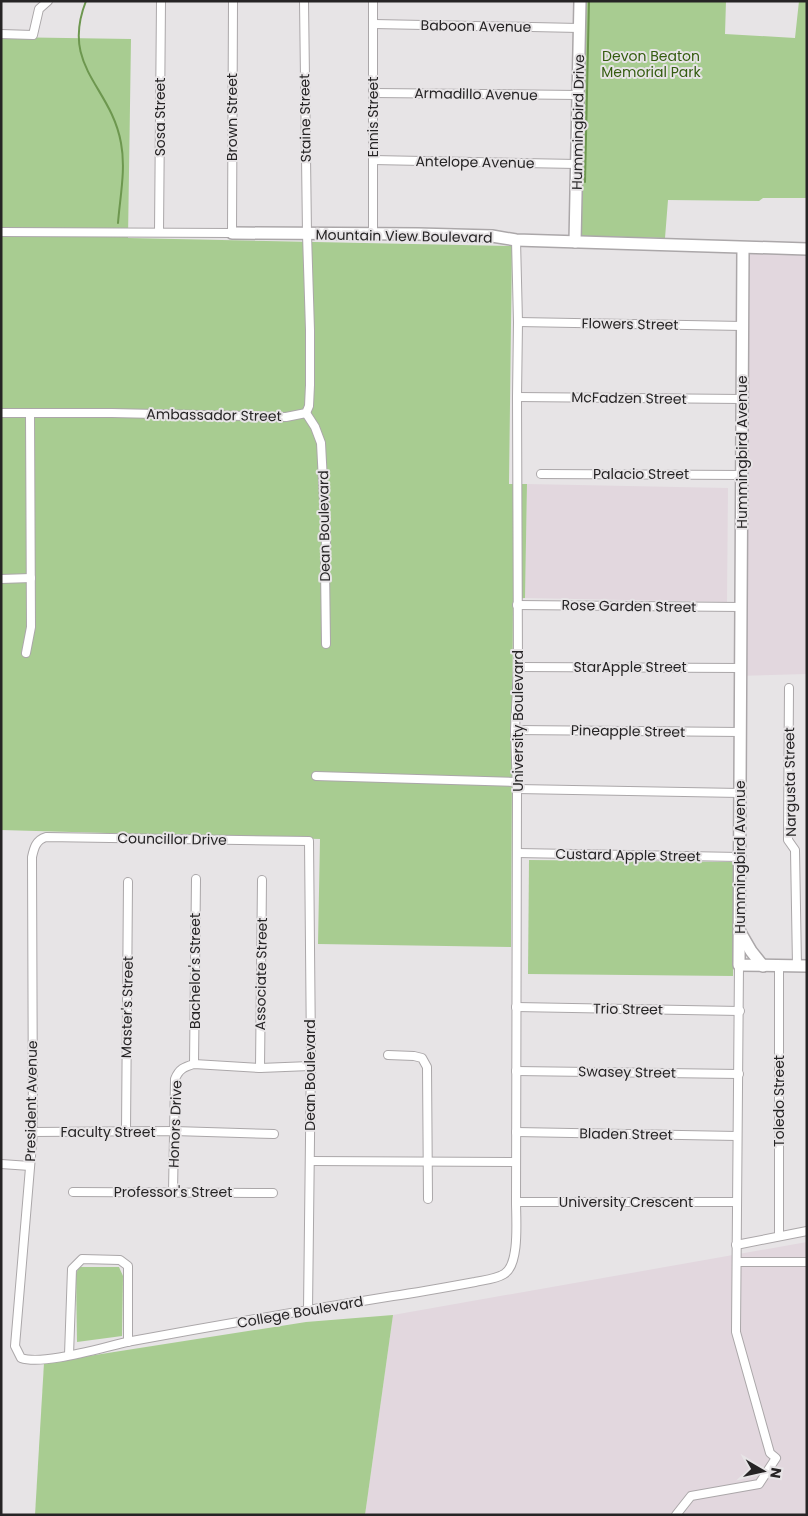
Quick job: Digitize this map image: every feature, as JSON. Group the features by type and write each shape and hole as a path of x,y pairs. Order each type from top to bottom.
{"street":[{"path":"1,34 33,35 39,9 48,1"},
{"name":"Sosa Street","path":"160,232 161,1"},
{"name":"Brown Street","path":"232,1 232,233"},
{"name":"Staine Street","path":"304,1 307,234"},
{"name":"Ennis Street","path":"373,1 373,233"},
{"name":"Hummingbird Drive","path":"575,242 580,1"},
{"name":"Baboon Avenue","path":"374,24 579,28"},
{"name":"Armadillo Avenue","path":"373,93 578,95"},
{"name":"Antelope Avenue","path":"373,160 578,164"},
{"name":"Mountain View Boulevard","path":"1,232 373,233 492,236 516,240 807,249"},
{"path":"306,413 310,385 307,234"},
{"name":"University Boulevard","path":"516,240 518,322 516,1202"},
{"name":"Hummingbird Avenue","path":"676,1515 691,1496 759,1484 776,1458 770,1453 736,1332 736,1202 740,1011 743,248"},
{"name":"Flowers Street","path":"518,322 743,326"},
{"name":"McFadzen Street","path":"517,397 742,399"},
{"name":"Ambassador Street","path":"1,413 286,417 306,413"},
{"path":"26,653 31,627 30,413"},
{"name":"Dean Boulevard","path":"306,413 315,426 322,450 326,539 324,568 326,644"},
{"name":"Palacio Street","path":"541,474 742,475"},
{"path":"1,578 31,578"},
{"name":"Rose Garden Street","path":"517,605 741,608"},
{"name":"StarApple Street","path":"518,667 741,668"},
{"name":"Nargusta Street","path":"789,688 788,840 796,850 802,966"},
{"name":"Pineapple Street","path":"516,730 740,732"},
{"path":"316,776 517,786 740,793"},
{"name":"Councillor Drive","path":"37,842 46,837 309,841"},
{"name":"Dean Boulevard","path":"308,1310 310,1161 309,841"},
{"name":"President Avenue","path":"21,1358 14,1346 33,1132 32,857 37,842"},
{"name":"Custard Apple Street","path":"517,854 740,857"},
{"name":"Bachelor's Street","path":"194,1064 196,879"},
{"name":"Associate Street","path":"260,1068 262,880"},
{"name":"Master's Street","path":"126,1132 128,882"},
{"path":"740,930 751,951 763,966"},
{"path":"739,966 802,966"},
{"name":"Toledo Street","path":"779,966 779,1236"},
{"name":"Trio Street","path":"516,1007 740,1011"},
{"path":"388,1055 422,1058 427,1067 428,1200"},
{"name":"Honors Drive","path":"173,1192 175,1079 178,1071 184,1066 194,1064 260,1068 310,1066"},
{"name":"Swasey Street","path":"516,1071 739,1074"},
{"name":"Faculty Street","path":"33,1132 174,1131 274,1134"},
{"name":"Bladen Street","path":"516,1132 737,1136"},
{"path":"310,1161 516,1162"},
{"path":"1,1164 30,1166"},
{"name":"Professor's Street","path":"73,1192 273,1193"},
{"name":"University Crescent","path":"516,1202 736,1202"},
{"name":"College Boulevard","path":"21,1358 28,1361 36,1361 128,1342 499,1277 506,1274 514,1262 516,1202"},
{"path":"736,1245 807,1231"},
{"path":"69,1355 72,1268 82,1260 120,1260 128,1266 128,1342"},
{"path":"737,1262 807,1262"}],"shaded area":[{"path":"743,248 807,249 807,674 735,676"},
{"path":"527,484 728,488 727,602 525,598"},
{"path":"807,1242 807,1515 365,1515 393,1315"}],"green space":[{"name":"Devon Beaton Memorial Park","path":"580,1 726,1 725,34 795,38 799,1 807,1 807,198 763,198 759,201 668,200 665,238 588,236 575,242"},
{"path":"1,37 131,39 128,238 512,246 509,484 527,484 525,598 513,599 511,947 318,944 320,839 1,830"},
{"path":"529,860 734,862 733,976 528,974"},
{"path":"79,1267 119,1267 123,1276 122,1336 77,1342 76,1274"},
{"path":"393,1315 365,1515 35,1515 44,1363 306,1322"}],"waterway":[{"path":"86,1 80,24 79,43 83,60 116,123 121,143 123,173 118,223"},
{"path":"585,182 589,1"}]}
